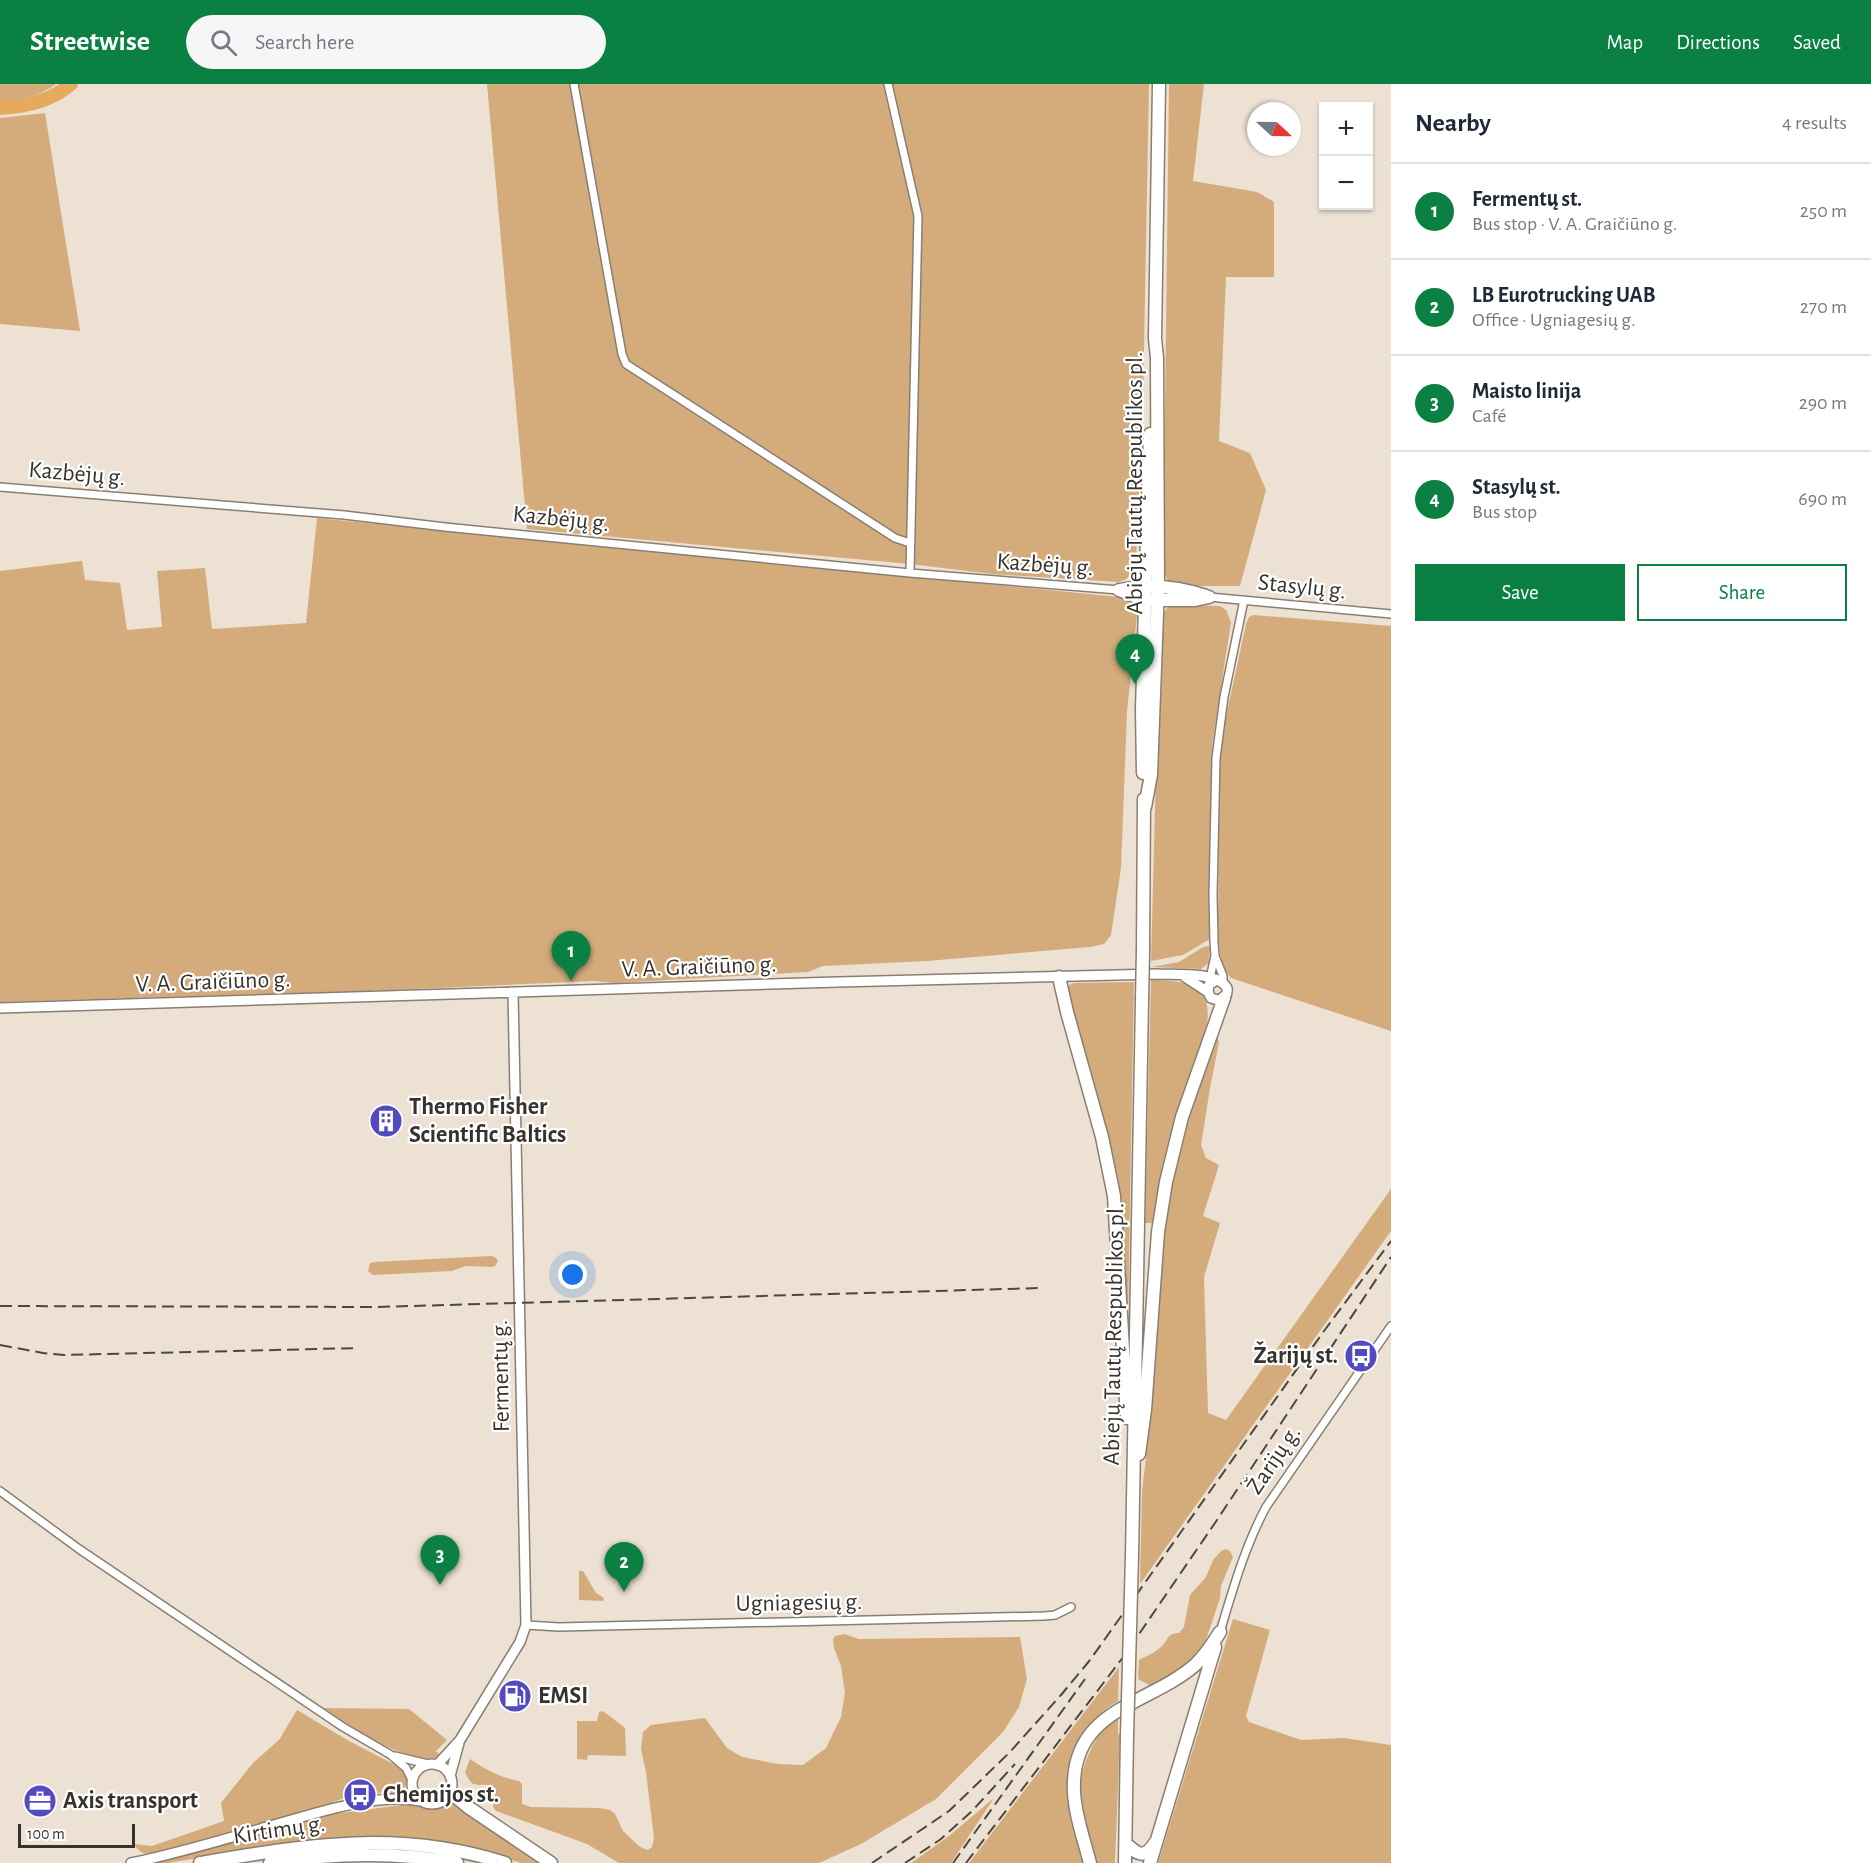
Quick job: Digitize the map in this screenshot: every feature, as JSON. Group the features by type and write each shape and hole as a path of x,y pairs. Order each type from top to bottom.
{"highway":[{"name":"Abiejų Tautų Respublikos pl.","path":"1125,1863 1145,807 1150,775 1152,358 1155,338 1159,84"},
{"path":"1119,590 1152,586 1209,597"},
{"path":"1119,590 1151,600 1195,600 1209,597"},
{"path":"1059,977 1113,1187 1117,1223 1126,1409 1133,1466"},
{"path":"1132,1487 1145,1410 1158,1232 1166,1182 1182,1117 1224,998"},
{"path":"1090,1863 1074,1792 1075,1769 1083,1748 1104,1719 1182,1675 1204,1656 1220,1632"},
{"path":"1150,1863 1220,1632"},
{"path":"1182,1675 1195,1676 1199,1679 1202,1688"},
{"path":"450,1792 468,1807 550,1863"},
{"name":"Kirtimų g.","path":"200,1863 297,1847 366,1842 400,1843 447,1849 505,1863"},
{"path":"1126,1844 1136,1852 1144,1854 1149,1852 1155,1843"},
{"path":"270,1863 357,1854 401,1855 457,1863"}],"main road":[{"path":"1183,975 1197,983 1213,983 1226,985 1228,991 1224,998 1214,1000 1213,983"},
{"name":"V. A. Graičiūno g.","path":"0,1008 1059,977 1197,975 1213,983"},
{"name":"Fermentų g.","path":"450,1776 460,1740 520,1641 526,1625 513,993"},
{"name":"Fermentų g.","path":"432,1764 460,1740"},
{"path":"432,1764 445,1769 450,1776 450,1792 438,1803 421,1802 415,1795 412,1783 417,1770 432,1764"},
{"name":"Kirtimų g.","path":"393,1800 412,1783"},
{"name":"Kirtimų g.","path":"131,1863 202,1846 341,1807 393,1800 421,1802"}],"street":[{"path":"574,84 622,354 626,364 895,538 910,543"},
{"path":"888,84 918,216 910,573"},
{"name":"Kazbėjų g.","path":"0,487 344,515 910,573 1119,590"},
{"name":"Stasylų g.","path":"1209,597 1391,615"},
{"path":"1213,983 1216,758 1224,697 1244,600"},
{"path":"1213,983 1220,967 1215,956"},
{"name":"Žarijų g.","path":"1220,1632 1241,1565 1266,1507 1391,1326"},
{"path":"0,1491 80,1549 239,1657 343,1727 391,1755 406,1768 412,1783"},
{"name":"Ugniagesių g.","path":"526,1625 561,1627 1033,1616 1055,1615 1071,1607"},
{"path":"391,1755 432,1764"}],"shaded area":[{"path":"0,84 56,84 38,94 4,103 0,102"},
{"path":"487,84 1149,84 1143,403 1136,558 1129,576 1119,582 992,574 910,564 527,529"},
{"path":"1169,84 1204,84 1193,181 1257,192 1274,202 1274,277 1226,277 1219,441 1250,453 1266,490 1240,586 1179,586 1169,583 1163,572"},
{"path":"45,113 80,331 0,324 0,118"},
{"path":"317,518 1119,597 1126,600 1131,603 1137,615 1127,712 1121,868 1111,935 1104,944 1090,947 927,961 823,966 808,972 614,983 594,981 369,991 0,1002 0,571 82,561 85,580 120,583 127,630 162,627 157,571 205,568 212,629 306,623"},
{"path":"1177,605 1220,606 1226,610 1231,622 1212,746 1208,902 1210,939 1183,955 1151,961 1160,619 1167,608"},
{"path":"1253,615 1391,626 1391,1031 1231,978 1221,961 1218,919 1220,759 1224,726 1246,624 1249,617"},
{"path":"1210,946 1209,963 1201,969 1151,967 1179,962 1203,947"},
{"path":"1151,980 1175,981 1194,986 1206,1000 1208,1010 1207,1025 1176,1119 1163,1169 1153,1223 1145,1223"},
{"path":"1134,982 1128,1317 1126,1318 1122,1223 1115,1166 1099,1101 1066,993 1069,985 1074,983"},
{"path":"1217,1034 1219,1042 1201,1145 1206,1158 1219,1165 1203,1216 1220,1223 1204,1277 1208,1413 1226,1420 1391,1189 1391,1231 1140,1584 1142,1491 1152,1407 1166,1206 1186,1118"},
{"path":"491,1256 498,1261 492,1267 466,1266 452,1271 373,1275 368,1271 370,1263 374,1262"},
{"path":"1226,1549 1233,1557 1221,1586 1220,1598 1205,1643 1185,1668 1151,1686 1138,1679 1139,1660 1159,1649 1170,1636 1179,1633 1184,1627 1190,1595 1206,1577 1213,1560"},
{"path":"579,1571 583,1571 596,1593 604,1598 603,1601 579,1600"},
{"path":"1233,1619 1270,1630 1246,1716 1249,1722 1301,1740 1344,1738 1391,1745 1391,1863 1158,1863"},
{"path":"844,1634 859,1639 1020,1637 1027,1679 1019,1707 1003,1732 936,1799 861,1844 819,1863 619,1863 587,1844 496,1811 493,1807 495,1788 471,1783 465,1772 470,1759 493,1773 519,1781 522,1784 522,1804 531,1807 610,1810 615,1814 623,1831 640,1847 648,1850 652,1847 654,1838 641,1749 643,1732 651,1725 705,1718 727,1748 742,1757 778,1764 803,1765 826,1748 841,1717 845,1693 841,1666 833,1639 835,1636"},
{"path":"1119,1667 1118,1701 1106,1709 1093,1724 1074,1761 1068,1779 1070,1816 1084,1863 969,1863"},
{"path":"324,1708 409,1709 447,1740 436,1751 441,1756 428,1758 413,1756 380,1743"},
{"path":"297,1710 403,1769 407,1779 406,1786 395,1794 372,1793 343,1798 324,1807 152,1853 146,1854 138,1849 134,1844 152,1846 224,1821 221,1803 253,1763 279,1740"},
{"path":"603,1711 625,1728 626,1756 588,1755 587,1760 577,1759 577,1721 597,1721 599,1712"},
{"path":"1118,1719 1118,1734 1120,1735 1115,1863 1095,1863 1080,1804 1082,1776 1086,1761 1098,1737 1106,1726"},
{"path":"994,1798 951,1863 911,1863 949,1836"},
{"path":"450,1801 544,1863 521,1863 481,1850 440,1842 380,1837 307,1840 168,1863 153,1863 334,1814 409,1804 437,1808"}],"waterway":[{"path":"0,108 37,102 55,95 71,84"}],"railway":[{"path":"872,1863 949,1811 1009,1753 1061,1695 1090,1660 1324,1331 1391,1241"},
{"path":"966,1863 1124,1656 1391,1257"},
{"path":"0,1306 376,1307 1040,1288"},
{"path":"0,1345 64,1355 359,1348"},
{"path":"953,1863 1085,1679"},
{"path":"905,1863 941,1839 972,1811 1015,1764"}],"place":[{"name":"Stasylų st.","path":"1135,684"},
{"name":"Fermentų st.","path":"571,981"},
{"name":"Thermo Fisher Scientific Baltics","path":"386,1121"},
{"name":"Žarijų st.","path":"1361,1356"},
{"name":"Maisto linija","path":"440,1585"},
{"name":"LB Eurotrucking UAB","path":"624,1592"},
{"name":"EMSI","path":"515,1696"},
{"name":"Chemijos st.","path":"360,1795"},
{"name":"Axis transport","path":"40,1801"}]}
